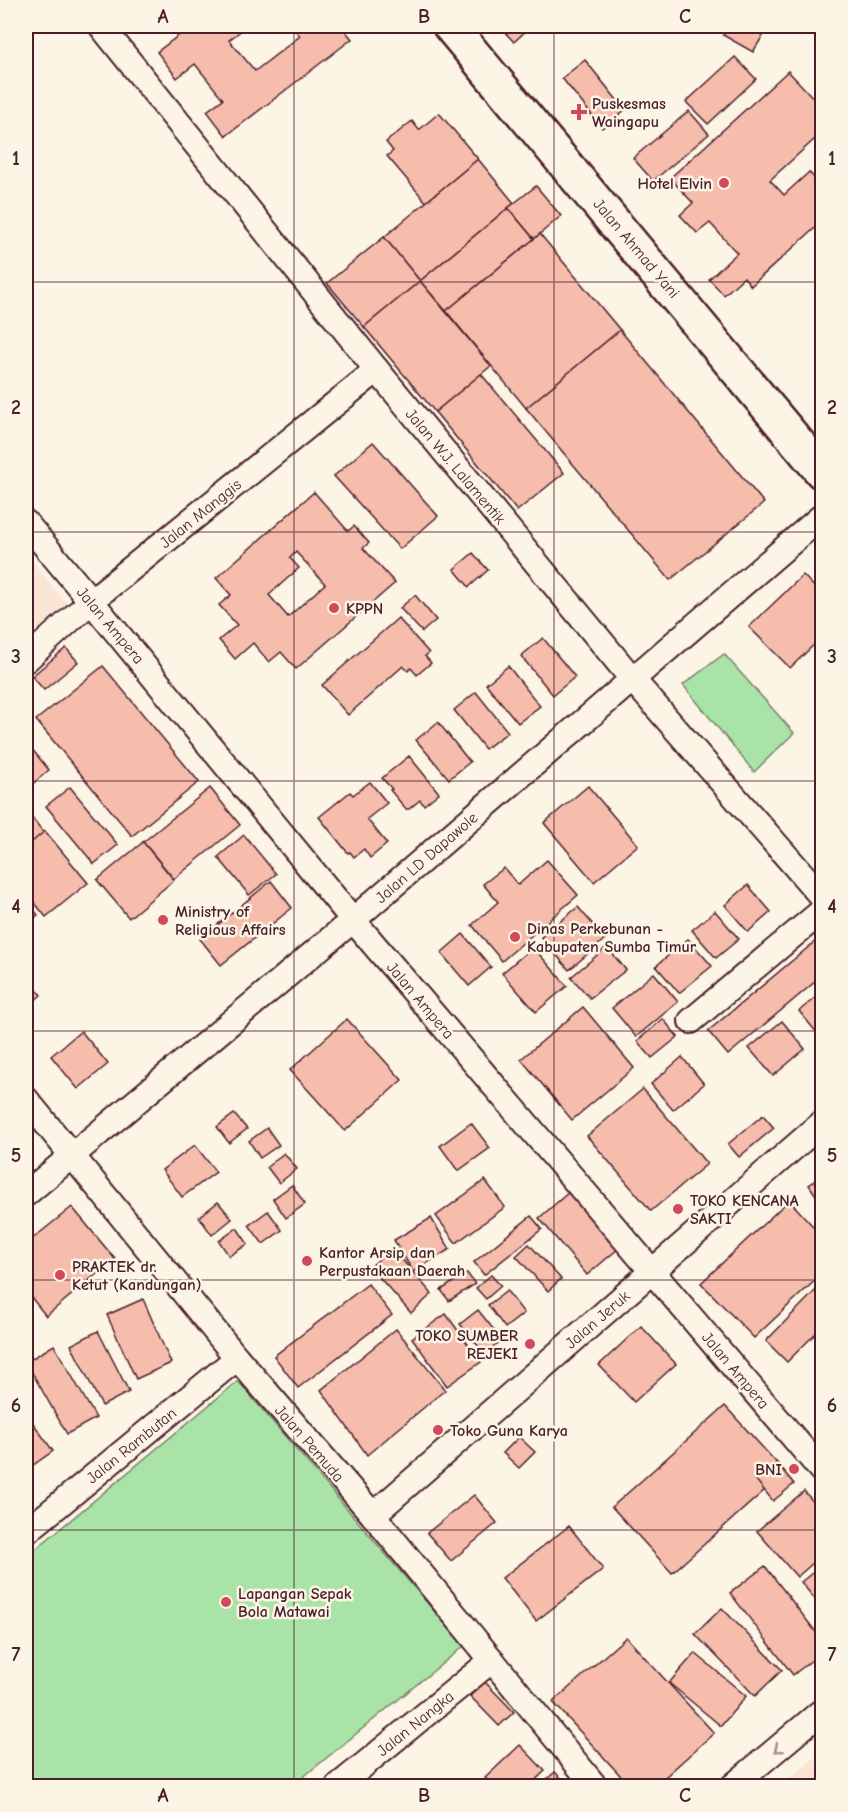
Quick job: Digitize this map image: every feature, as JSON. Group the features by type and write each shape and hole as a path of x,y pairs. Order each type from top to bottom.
{"highway":[{"name":"Jalan Ahmad Yani","path":"450,26 822,472"}],"street":[{"name":"Jalan W.J. Lalamentik","path":"101,26 377,369 633,680 822,897"},
{"name":"Jalan Manggis","path":"26,660 92,601 377,369"},
{"name":"Jalan LD Dapawole","path":"26,1194 353,920 822,516"},
{"name":"Jalan Ampera","path":"26,524 92,601 353,920 822,1471"},
{"path":"691,1021 822,911"},
{"name":"Jalan Pemuda","path":"26,1098 237,1358 373,1515 595,1786"},
{"name":"Jalan Jeruk","path":"373,1515 822,1124"},
{"name":"Jalan Rambutan","path":"26,1532 237,1358"},
{"name":"Jalan Nangka","path":"338,1786 492,1660"},
{"path":"733,1786 822,1712"}],"shaded area":[{"path":"26,554 67,604 26,639"},
{"path":"822,1752 822,1786 780,1786 796,1773"}],"green space":[{"path":"724,654 794,733 754,772 683,685"},
{"name":"Lapangan Sepak Bola Matawai","path":"238,1381 464,1646 292,1786 26,1786 26,1557"}],"building":[{"path":"191,26 247,26 229,40 255,71 300,36 292,26 341,26 352,39 226,136 207,111 223,99 195,64 177,78 157,52"},
{"path":"499,26 531,26 514,42"},
{"path":"729,26 769,26 753,52 723,35"},
{"path":"735,57 756,79 708,124 686,102"},
{"path":"585,60 625,110 602,128 562,78"},
{"name":"Hotel Elvin","path":"788,71 819,104 822,101 822,145 816,138 770,180 784,195 809,172 822,187 822,231 820,233 815,228 751,286 744,277 724,295 709,279 737,253 710,223 697,233 680,215 693,203 670,178"},
{"path":"689,111 709,134 653,181 633,158"},
{"path":"439,113 478,159 426,202 387,156 393,151 386,142 412,121 419,130"},
{"path":"478,159 514,203 420,281 384,237"},
{"path":"536,186 561,216 534,239 508,208"},
{"path":"508,208 534,239 446,311 420,281"},
{"path":"540,234 620,330 526,408 446,311"},
{"path":"384,237 420,281 364,327 327,283"},
{"path":"420,281 491,366 435,412 364,327"},
{"path":"620,330 764,503 670,580 526,408"},
{"path":"481,374 564,473 517,511 435,412"},
{"path":"373,442 438,516 400,549 334,476"},
{"path":"314,492 348,531 354,526 369,543 363,548 395,583 296,669 281,652 269,662 253,643 235,659 219,640 237,625 219,605 231,595 216,578","holes":["296,552 325,584 288,617 269,595 299,568 290,558"]},
{"path":"473,553 488,570 469,587 454,569"},
{"path":"803,575 822,595 822,637 790,668 749,627"},
{"path":"415,595 436,620 422,632 400,608"},
{"path":"398,618 429,653 425,656 431,663 417,675 411,668 408,671 403,666 348,715 322,685"},
{"path":"543,638 575,677 553,695 521,656"},
{"path":"66,648 78,662 44,690 32,676"},
{"path":"103,666 199,782 132,836 36,720"},
{"path":"508,666 540,706 518,723 486,684"},
{"path":"476,692 508,732 485,749 454,710"},
{"path":"438,722 470,762 449,779 416,740"},
{"path":"26,742 49,770 28,788 26,785"},
{"path":"409,756 439,793 424,805 420,800 406,809 382,778"},
{"path":"370,782 387,803 367,819 387,844 370,858 364,849 354,857 350,852 348,853 319,817 350,792 353,795"},
{"path":"588,786 638,845 594,882 544,823"},
{"path":"70,787 118,845 94,864 46,806"},
{"path":"210,788 240,825 174,879 143,842"},
{"path":"26,810 44,833 26,848"},
{"path":"45,831 88,883 46,917 26,892 26,847"},
{"path":"244,835 276,874 249,895 218,857"},
{"path":"143,842 174,880 129,918 97,880"},
{"path":"547,860 578,895 502,961 472,925 498,902 483,884 504,868 518,885"},
{"path":"271,881 292,908 221,965 200,939"},
{"path":"748,885 771,912 748,932 725,905"},
{"path":"26,900 38,915 26,925"},
{"path":"578,907 605,939 569,970 541,937"},
{"path":"715,911 739,939 716,958 692,930"},
{"path":"463,934 491,967 469,986 441,953"},
{"path":"688,939 712,966 679,993 656,966"},
{"path":"817,940 822,946 822,976 728,1055 708,1031"},
{"path":"533,947 567,986 536,1012 502,973"},
{"path":"607,947 626,970 590,998 571,977"},
{"path":"654,973 678,1002 636,1037 612,1008"},
{"path":"26,977 41,995 26,1008"},
{"path":"822,992 822,1039 799,1011"},
{"path":"583,1007 634,1068 572,1120 521,1059"},
{"path":"347,1019 402,1080 345,1131 290,1070"},
{"path":"663,1019 678,1037 652,1058 637,1041"},
{"path":"782,1021 805,1049 773,1076 749,1048"},
{"path":"81,1031 108,1064 78,1089 51,1056"},
{"path":"682,1057 704,1084 673,1110 651,1084"},
{"path":"643,1089 707,1164 651,1211 587,1136"},
{"path":"234,1114 247,1129 229,1143 217,1127"},
{"path":"763,1115 774,1128 739,1157 728,1144"},
{"path":"471,1123 490,1148 458,1171 440,1146"},
{"path":"267,1128 279,1145 260,1158 249,1141"},
{"path":"195,1145 216,1172 182,1197 162,1170"},
{"path":"284,1153 297,1169 279,1183 267,1167"},
{"path":"822,1176 822,1204 809,1185"},
{"path":"485,1180 505,1207 456,1243 436,1216"},
{"path":"292,1185 305,1204 286,1218 273,1199"},
{"path":"569,1192 618,1249 587,1275 539,1218"},
{"path":"789,1200 822,1236 822,1274 754,1338 701,1283"},
{"path":"218,1202 232,1219 212,1235 199,1217"},
{"name":"PRAKTEK dr. Ketut (Kandungan)","path":"72,1207 115,1259 46,1316 26,1291 26,1244"},
{"path":"268,1211 282,1230 263,1244 249,1225"},
{"path":"531,1216 542,1229 484,1275 474,1262"},
{"path":"431,1218 450,1249 413,1272 394,1240"},
{"path":"237,1228 248,1244 229,1256 219,1241"},
{"path":"529,1244 561,1279 548,1291 516,1256"},
{"path":"392,1248 432,1294 411,1313 370,1267"},
{"path":"467,1273 475,1284 449,1301 441,1290"},
{"path":"491,1275 501,1286 486,1299 476,1288"},
{"path":"368,1284 392,1315 298,1388 274,1356"},
{"path":"822,1284 822,1327 787,1362 766,1341"},
{"path":"507,1291 524,1313 505,1328 488,1305"},
{"path":"143,1299 171,1363 136,1379 107,1315"},
{"path":"478,1310 502,1340 485,1354 460,1324"},
{"path":"446,1314 481,1362 447,1386 412,1338"},
{"path":"641,1326 676,1364 634,1402 599,1365"},
{"path":"396,1329 445,1390 367,1455 321,1390"},
{"path":"98,1331 129,1392 102,1406 71,1345"},
{"path":"54,1345 96,1418 67,1434 26,1362"},
{"path":"725,1406 785,1472 672,1573 612,1507"},
{"path":"26,1413 53,1451 26,1470"},
{"path":"519,1437 535,1452 519,1468 503,1453"},
{"path":"777,1463 794,1484 773,1501 755,1479"},
{"path":"804,1491 822,1512 822,1555 797,1577 757,1531"},
{"path":"474,1495 497,1523 451,1561 427,1533"},
{"path":"569,1526 603,1569 536,1621 502,1578"},
{"path":"822,1565 822,1608 801,1582"},
{"path":"765,1566 822,1640 822,1652 793,1675 730,1593"},
{"path":"722,1608 782,1670 755,1696 695,1634"},
{"path":"626,1637 714,1733 655,1786 630,1786 553,1702"},
{"path":"695,1653 746,1696 721,1726 669,1683"},
{"path":"485,1682 514,1712 499,1726 470,1696"},
{"path":"520,1745 545,1771 529,1786 493,1786 485,1778"},
{"path":"555,1772 569,1786 539,1786"}],"place":[{"name":"Puskesmas Waingapu","path":"579,112"},
{"name":"Hotel Elvin","path":"724,183"},
{"name":"KPPN","path":"334,608"},
{"name":"Ministry of Religious Affairs","path":"163,920"},
{"name":"Dinas Perkebunan - Kabupaten Sumba Timur","path":"515,937"},
{"name":"TOKO KENCANA SAKTI","path":"678,1209"},
{"name":"Kantor Arsip dan Perpustakaan Daerah","path":"307,1261"},
{"name":"PRAKTEK dr. Ketut (Kandungan)","path":"60,1275"},
{"name":"TOKO SUMBER REJEKI","path":"530,1344"},
{"name":"Toko Guna Karya","path":"438,1430"},
{"name":"BNI","path":"794,1469"},
{"name":"Lapangan Sepak Bola Matawai","path":"226,1602"}]}
